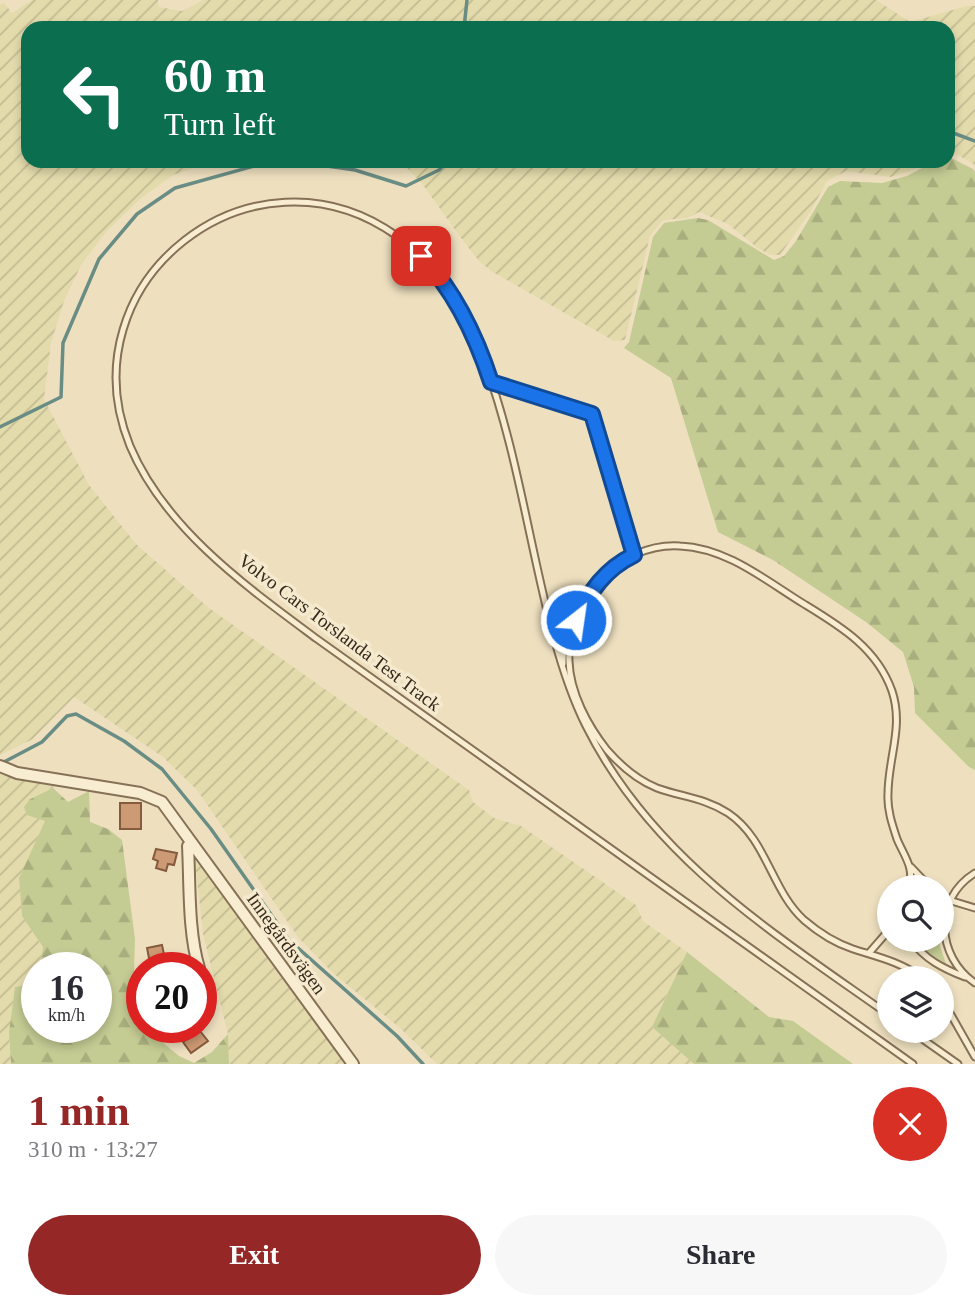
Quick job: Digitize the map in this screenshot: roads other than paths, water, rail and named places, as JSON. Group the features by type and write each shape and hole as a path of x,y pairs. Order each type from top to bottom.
{"street":[{"name":"Innegårdsvägen","path":"0,767 18,773 140,793 153,797 167,807 353,1064"},
{"path":"192,843 188,846 196,952"}],"lane":[{"name":"Volvo Cars Torslanda Test Track","path":"877,1006 718,889 661,837 614,777 586,727 564,674 543,600 506,431 491,382 466,321 448,289 421,256 395,234 371,219 343,209 306,202 268,203 230,212 181,242 155,268 134,301 121,338 116,375 125,432 140,467 173,513 234,574 324,645 913,1064"},
{"path":"491,382 592,414 634,555"},
{"name":"Volvo Cars Torslanda Test Track","path":"564,674 564,646 572,615 584,593 609,570 634,555 671,545 692,547 720,554 751,570 840,626 866,648 883,671 894,700 897,731 888,783 888,804 893,828 911,866"},
{"name":"Volvo Cars Torslanda Test Track","path":"609,570 580,612 573,626 569,649 569,669 574,690 598,738 618,762 643,781 706,801 732,816 761,848 791,907 812,926 840,944 884,957 900,966"},
{"path":"910,875 911,866"},
{"path":"911,866 919,875"},
{"path":"954,895 963,882 975,873"},
{"path":"954,902 975,908"},
{"path":"869,953 877,944"},
{"path":"920,952 973,980"},
{"path":"950,952 959,968 973,980"},
{"path":"954,1020 975,1057"},
{"path":"928,1043 958,1064"}],"waterway":[{"path":"465,21 467,0"},
{"path":"955,134 975,141"},
{"path":"0,427 61,397 63,343 99,259 137,214 175,188 247,168"},
{"path":"341,168 406,186 441,168"},
{"path":"2,763 42,742 67,716 76,714 124,741 162,769 211,829 289,940 397,1036 423,1064"}]}
